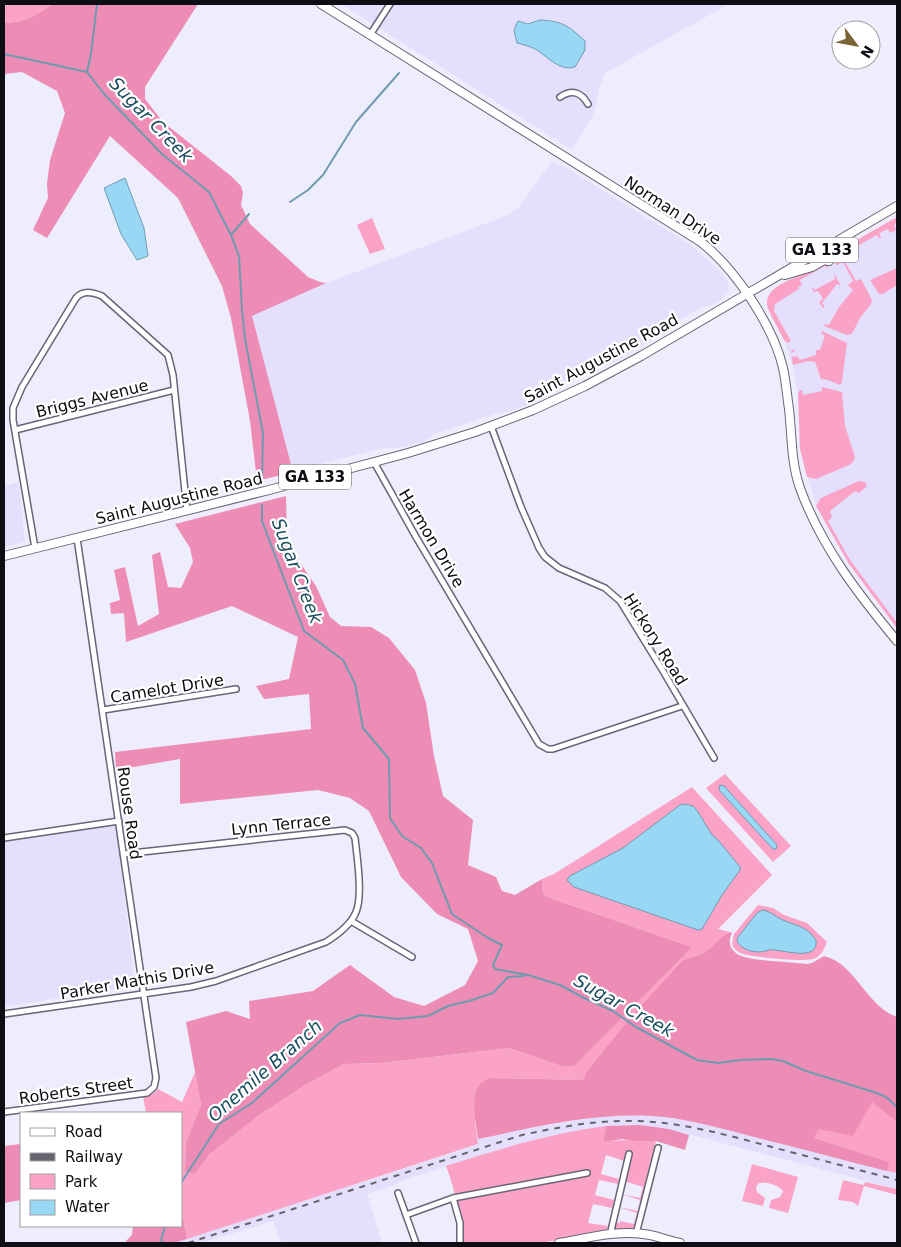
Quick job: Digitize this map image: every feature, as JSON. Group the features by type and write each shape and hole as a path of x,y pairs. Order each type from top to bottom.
{"street":[{"name":"Norman Drive","path":"321,4 701,242 717,254 748,294 773,340 783,367 793,457 800,487 818,530 830,552 862,599 897,641"},
{"path":"370,35 390,4"},
{"path":"560,97 567,93 576,92 584,97 588,104"},
{"name":"Saint Augustine Road","path":"4,556 188,511 374,462 475,432 535,410 641,356 897,206"},
{"path":"774,279 812,267 824,260 829,260"},
{"path":"35,548 13,415 16,399 76,298 80,294 88,292 102,296 168,355 171,363 188,511"},
{"name":"Briggs Avenue","path":"15,430 174,390"},
{"name":"Hickory Road","path":"491,426 521,507 539,548 559,568 605,588 620,601 714,758"},
{"name":"Harmon Drive","path":"374,462 469,626"},
{"name":"Rouse Road","path":"77,538 156,1078 151,1091"},
{"name":"Hickory Road","path":"469,626 539,744 544,748 553,748 682,706"},
{"name":"Camelot Drive","path":"103,710 236,689"},
{"path":"4,838 119,821"},
{"name":"Lynn Terrace","path":"123,854 345,830 352,833 355,838 359,882 356,912 351,921"},
{"path":"351,921 412,957"},
{"name":"Parker Mathis Drive","path":"4,1014 191,987 216,981 326,942 338,934 351,921"},
{"name":"Roberts Street","path":"4,1112 151,1091"},
{"path":"636,1234 658,1148"},
{"path":"610,1235 628,1154"},
{"path":"406,1215 453,1198 587,1172"},
{"path":"398,1193 416,1243"},
{"path":"453,1198 460,1223 460,1243"},
{"path":"559,1243 595,1240 610,1235 636,1234 680,1243"}],"shaded area":[{"path":"52,4 198,4 145,87 145,99 163,122 241,186 243,193 241,205 250,224 308,277 326,283 252,316 293,472 257,481 250,421 231,318 222,286 178,198 110,136 47,238 33,230 48,198 47,184 50,160 65,113 57,91 22,72 4,74 4,23 29,18"},
{"path":"341,4 729,4 605,73 600,85 593,115 572,150"},
{"path":"552,161 570,170 691,245 722,273 728,282 729,292 713,305 700,308 617,361 601,365 545,393 533,402 512,411 495,414 435,434 423,442 397,448 384,448 324,463 311,470 294,475 252,316 326,283 506,216 518,208"},
{"path":"897,217 897,628 849,564 816,506 800,449 798,397 794,370 784,340 767,307 767,300 773,290 793,278 823,265 832,258 834,253"},
{"path":"19,482 25,542 4,547 4,486"},
{"path":"286,496 287,544 316,586 330,617 341,626 371,627 389,638 415,670 426,703 434,756 443,796 473,820 468,865 496,877 502,891 515,895 542,879 544,895 692,947 574,1066 561,1066 509,1048 381,1063 344,1064 307,1084 262,1113 210,1154 195,1174 185,1171 186,1142 201,1105 186,1022 226,1011 250,1019 249,1001 313,991 350,965 394,997 424,1006 465,985 478,961 468,929 437,914 401,877 369,811 350,798 318,790 180,804 180,759 116,770 115,752 311,729 309,694 264,699 256,686 289,679 298,637 232,606 126,642 124,613 111,614 110,603 120,600 114,570 125,567 138,626 159,614 152,555 160,552 168,587 181,588 193,562 190,548 175,524"},
{"path":"116,825 135,986 4,1007 4,841"},
{"path":"730,932 732,933 730,939 731,947 734,952 742,956 759,960 807,964 824,956 835,960 853,976 877,1004 897,1017 897,1122 872,1102 853,1136 819,1129 814,1138 889,1162 887,1171 703,1124 651,1116 585,1119 478,1139 474,1102 477,1089 481,1083 491,1078 583,1080 587,1071 633,1014 682,961 702,954"},
{"path":"607,1116 650,1116 679,1119 720,1128 897,1173 897,1189 669,1129 640,1125 606,1126 552,1136 500,1149 367,1194 382,1243 281,1243 273,1221 201,1243 174,1243 478,1145 478,1139 518,1129"},
{"path":"640,1125 669,1129 689,1135 685,1150 656,1141 622,1139 603,1142 606,1126"},
{"path":"20,1144 20,1200 4,1203 4,1146"},
{"path":"182,1212 187,1239 174,1243 124,1243 132,1235 133,1227 182,1227"}],"green space":[{"path":"4,4 52,4 29,18 4,23"},
{"path":"897,217 897,223 894,225 896,230 890,233 888,229 879,233 880,239 877,235 841,255 856,281 861,279 872,300 852,334 847,335 824,326 825,324 829,325 839,307 853,290 848,285 853,281 843,262 835,264 832,258 834,253"},
{"path":"372,218 385,249 370,254 357,225"},
{"path":"823,265 827,265 829,269 825,266 800,280 802,285 798,287 799,289 775,304 774,311 791,341 788,343 784,340 771,316 767,301 769,295 779,285"},
{"path":"897,268 897,285 883,294 879,294 870,280"},
{"path":"834,273 841,286 837,284 822,303 825,307 823,308 819,302 823,299 818,291 814,292 811,287 815,290 835,279"},
{"path":"822,331 847,343 842,382 840,385 821,379 815,362 808,361 793,365 791,354 793,357 797,356 800,360 816,355 816,350 820,350 825,335 821,334"},
{"path":"822,387 842,392 845,426 855,457 849,465 816,479 807,477 800,449 798,393 800,390 802,390 803,395 822,391"},
{"path":"859,481 865,482 867,486 859,493 855,491 830,511 832,517 828,521 850,560 897,623 897,628 849,564 816,506 821,498"},
{"path":"725,774 791,846 773,862 706,788"},
{"path":"692,787 772,875 718,929 730,932 702,954 682,961 633,1014 587,1071 583,1080 491,1078 475,1123 478,1144 187,1239 182,1212 182,1112 146,1112 143,1096 153,1094 158,1089 182,1102 195,1072 201,1105 186,1142 185,1171 195,1174 210,1154 262,1113 307,1084 344,1064 381,1063 509,1048 561,1066 692,947 544,895 542,879 554,874"},
{"path":"758,905 773,908 784,915 807,923 827,942 822,952 813,959 799,960 743,954 736,950 732,944 734,934"},
{"path":"872,1101 897,1122 897,1173 887,1171 888,1162 814,1138 818,1129"},
{"path":"606,1126 603,1142 623,1140 656,1141 638,1210 640,1200 621,1194 640,1198 643,1187 624,1181 632,1153 627,1151 624,1161 606,1155 601,1174 619,1179 618,1184 599,1180 595,1195 614,1200 612,1208 593,1204 588,1223 608,1226 605,1232 540,1243 461,1243 457,1204 446,1166 525,1142"},
{"path":"752,1164 798,1177 788,1213 769,1208 771,1200 780,1197 783,1191 775,1185 768,1183 759,1183 756,1187 757,1192 765,1198 763,1206 742,1201"},
{"path":"843,1180 864,1185 865,1182 897,1189 897,1195 864,1186 858,1206 853,1202 838,1200"},
{"path":"618,1207 638,1211 633,1230 617,1231 614,1228 614,1222 620,1223 620,1221 634,1224 637,1213"}],"water":[{"path":"540,20 565,25 585,41 585,50 575,67 569,68 558,65 533,48 517,43 514,30 518,21 528,24"},
{"path":"125,178 144,228 148,256 137,260 121,234 104,188"},
{"path":"720,785 724,786 777,845 776,849 773,849 719,790"},
{"path":"680,805 693,806 712,835 740,867 740,870 722,895 702,929 698,930 574,887 567,880 570,876 623,848"},
{"path":"762,910 805,929 816,940 812,951 807,953 769,950 753,952 742,947 737,941 738,937 757,913"}],"waterway":[{"name":"Sugar Creek","path":"97,4 87,72 104,94 162,154 209,192 231,235 239,256 245,339 263,433 262,479"},
{"path":"4,54 87,72"},
{"path":"290,202 308,190 323,175 356,122 399,73"},
{"path":"231,235 249,214"},
{"name":"Sugar Creek","path":"262,505 262,521 304,631 343,660 355,684 363,728 389,759 390,818 402,836 421,848 432,863 452,914 502,945 493,965 495,969 528,975 560,985 613,1011 636,1027 697,1060 718,1063 771,1059 783,1061 806,1071 877,1093 886,1097 897,1107"},
{"name":"Onemile Branch","path":"182,1181 219,1124 252,1103 340,1023 360,1015 398,1019 428,1016 448,1006 493,993 508,977 524,976"},
{"name":"Onemile Branch","path":"163,1243 161,1240 165,1227"}],"railway":[{"path":"188,1243 522,1135 592,1123 635,1121 673,1124 730,1136 897,1180"}]}
